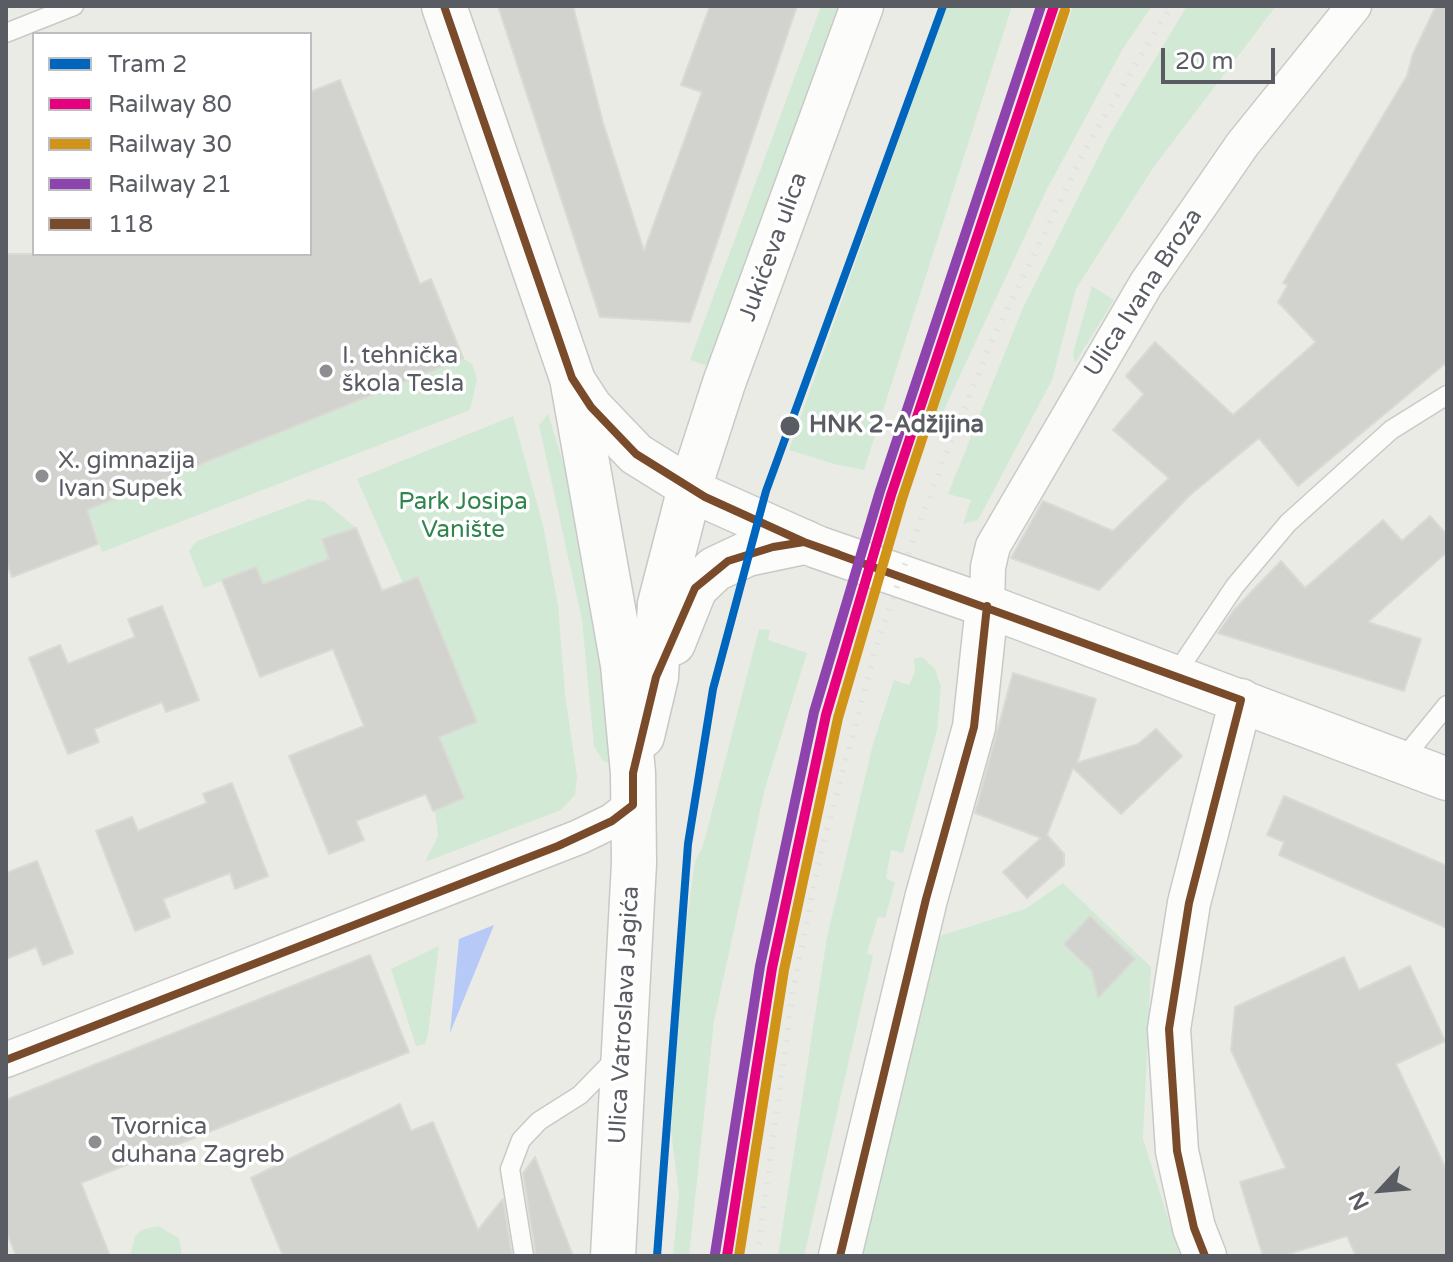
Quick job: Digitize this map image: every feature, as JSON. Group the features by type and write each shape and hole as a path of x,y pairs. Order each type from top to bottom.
{"main road":[{"path":"444,6 572,378 623,665 633,789"},
{"path":"633,789 656,677 660,604 690,488"},
{"path":"656,677 689,599 704,578 728,561 747,554 804,542"},
{"name":"Ulica Vatroslava Jagića","path":"613,1256 632,910 633,789"}],"street":[{"name":"Jukićeva ulica","path":"690,488 724,383 862,6"},
{"name":"Ulica Ivana Broza","path":"987,606 988,567 993,546 1146,284 1242,145 1354,6"},
{"path":"572,378 591,407 620,439 653,467 804,542 1175,675 1447,779"},
{"path":"840,1256 926,899 974,727 987,606"},
{"path":"1205,1256 1194,1228 1177,1151 1169,1029 1189,903 1241,700"},
{"path":"6,1060 579,837 612,821 633,789"}],"lane":[{"path":"6,33 74,6"},
{"path":"1175,675 1235,586 1288,523 1391,430 1447,395"},
{"path":"1402,760 1447,705"},
{"path":"524,1256 510,1169 521,1140 539,1121 580,1095 623,1051"}],"green space":[{"path":"821,6 843,6 711,367 690,360"},
{"path":"946,6 1012,6 864,470 834,464 789,450"},
{"path":"1073,6 1152,6 1122,50 1047,189 941,416 936,413"},
{"path":"1187,6 1276,6 1153,168 1076,289 1052,380 978,520 963,524 971,500 948,494 1022,310 1110,134"},
{"path":"1092,286 1114,300 1075,363 1073,353"},
{"path":"463,358 472,364 477,379 470,410 102,552 87,510"},
{"path":"548,414 577,507 601,645 611,763 603,761 594,746 582,620 539,425"},
{"name":"Park Josipa Vanište","path":"513,416 543,525 558,605 565,694 577,776 575,795 561,810 425,862 438,836 435,810 464,798 439,737 477,722 419,577 403,583 357,479"},
{"path":"309,499 325,502 356,528 322,539 329,559 263,584 256,567 204,588 189,551 197,541"},
{"path":"759,629 770,630 768,640 807,653 765,788 714,1021 689,1256 673,1256 679,1194 671,1131 684,941 695,861 703,846"},
{"path":"922,657 935,669 941,687 937,730 903,853 891,850 886,878 895,883 885,918 878,917 867,953 873,956 804,1256 778,1256 827,937 873,744 894,680 909,685 915,672 914,659"},
{"path":"1063,883 1151,967 1143,1139 1180,1256 856,1256 924,941 1025,909"},
{"path":"439,946 428,1034 425,1044 416,1046 391,969"},
{"path":"158,1226 179,1238 182,1256 130,1256 135,1236 141,1230"}],"water":[{"path":"494,925 450,1033 459,939"}],"building":[{"path":"498,6 573,6 603,123 644,251 702,92 681,85 710,6 797,6 690,322 600,317"},
{"path":"1436,6 1447,6 1447,362 1298,486 1259,438 1190,495 1099,590 1011,558 1043,501 1113,531 1169,478 1113,430 1144,394 1126,376 1155,342 1233,415 1316,342 1278,302 1288,285 1283,283 1407,76 1413,54"},
{"path":"340,80 420,284 431,279 463,358 87,510 98,544 12,577 6,561 6,254 312,256 312,91"},
{"path":"1430,516 1447,535 1447,552 1368,622 1421,639 1404,691 1218,633 1234,610 1281,561 1305,588 1383,520 1402,541"},
{"path":"356,528 382,591 418,577 477,722 439,737 464,798 433,811 426,794 356,821 364,840 329,854 289,756 364,726 333,649 260,677 222,580 256,567 263,584 329,559 322,539"},
{"path":"162,606 199,700 166,712 162,702 94,729 99,742 68,754 29,658 60,645 68,664 135,637 128,619"},
{"path":"1013,673 1096,699 1077,763 1138,744 1156,729 1182,756 1121,814 1073,768 1047,835 1064,854 1064,865 1027,898 1003,872 1041,838 975,813"},
{"path":"232,783 268,876 235,889 230,873 163,899 170,917 135,931 96,831 132,817 138,831 207,803 203,794"},
{"path":"1284,796 1447,866 1447,928 1279,855 1284,842 1267,835"},
{"path":"37,861 73,953 43,965 36,947 6,959 6,873"},
{"path":"1090,916 1135,959 1098,998 1092,971 1064,944"},
{"name":"Tvornica duhana Zagreb","path":"370,955 409,1052 81,1183 110,1256 16,1256 6,1230 6,1100"},
{"path":"1344,957 1359,990 1410,966 1445,1041 1396,1064 1447,1171 1447,1256 1356,1256 1347,1236 1282,1256 1263,1256 1240,1182 1286,1168 1231,1050 1235,1007"},
{"path":"400,1104 411,1131 433,1122 478,1230 503,1199 512,1256 283,1256 251,1178"},
{"path":"535,1157 573,1256 536,1256 523,1173"}],"railway":[{"path":"757,1256 794,986 820,856 878,640 926,505 992,340 1089,142 1171,6"}],"tram line":[{"name":"2","path":"657,1256 688,844 713,689 766,491 943,6"}],"rail line":[{"name":"21","path":"715,1254 760,966 814,712 880,491 1041,6"},
{"name":"80","path":"727,1256 772,968 826,715 891,495 1054,6"},
{"name":"30","path":"739,1256 784,970 838,718 902,499 1065,10"}],"transit line":[{"name":"118","path":"444,6 572,378 591,407 636,454 705,497 804,542 1241,700 1189,903 1169,1029 1177,1151 1194,1228 1205,1256"},
{"name":"118","path":"6,1060 558,846 612,821 633,805 633,773 656,677 695,588 728,561 773,547 804,542 838,554"},
{"name":"118","path":"840,1256 926,899 974,727 987,606"}],"place":[{"name":"I. tehnička škola Tesla","path":"326,371"},
{"name":"HNK 2-Adžijina","path":"790,426"},
{"name":"X. gimnazija Ivan Supek","path":"42,476"},
{"name":"Tvornica duhana Zagreb","path":"95,1142"}]}
